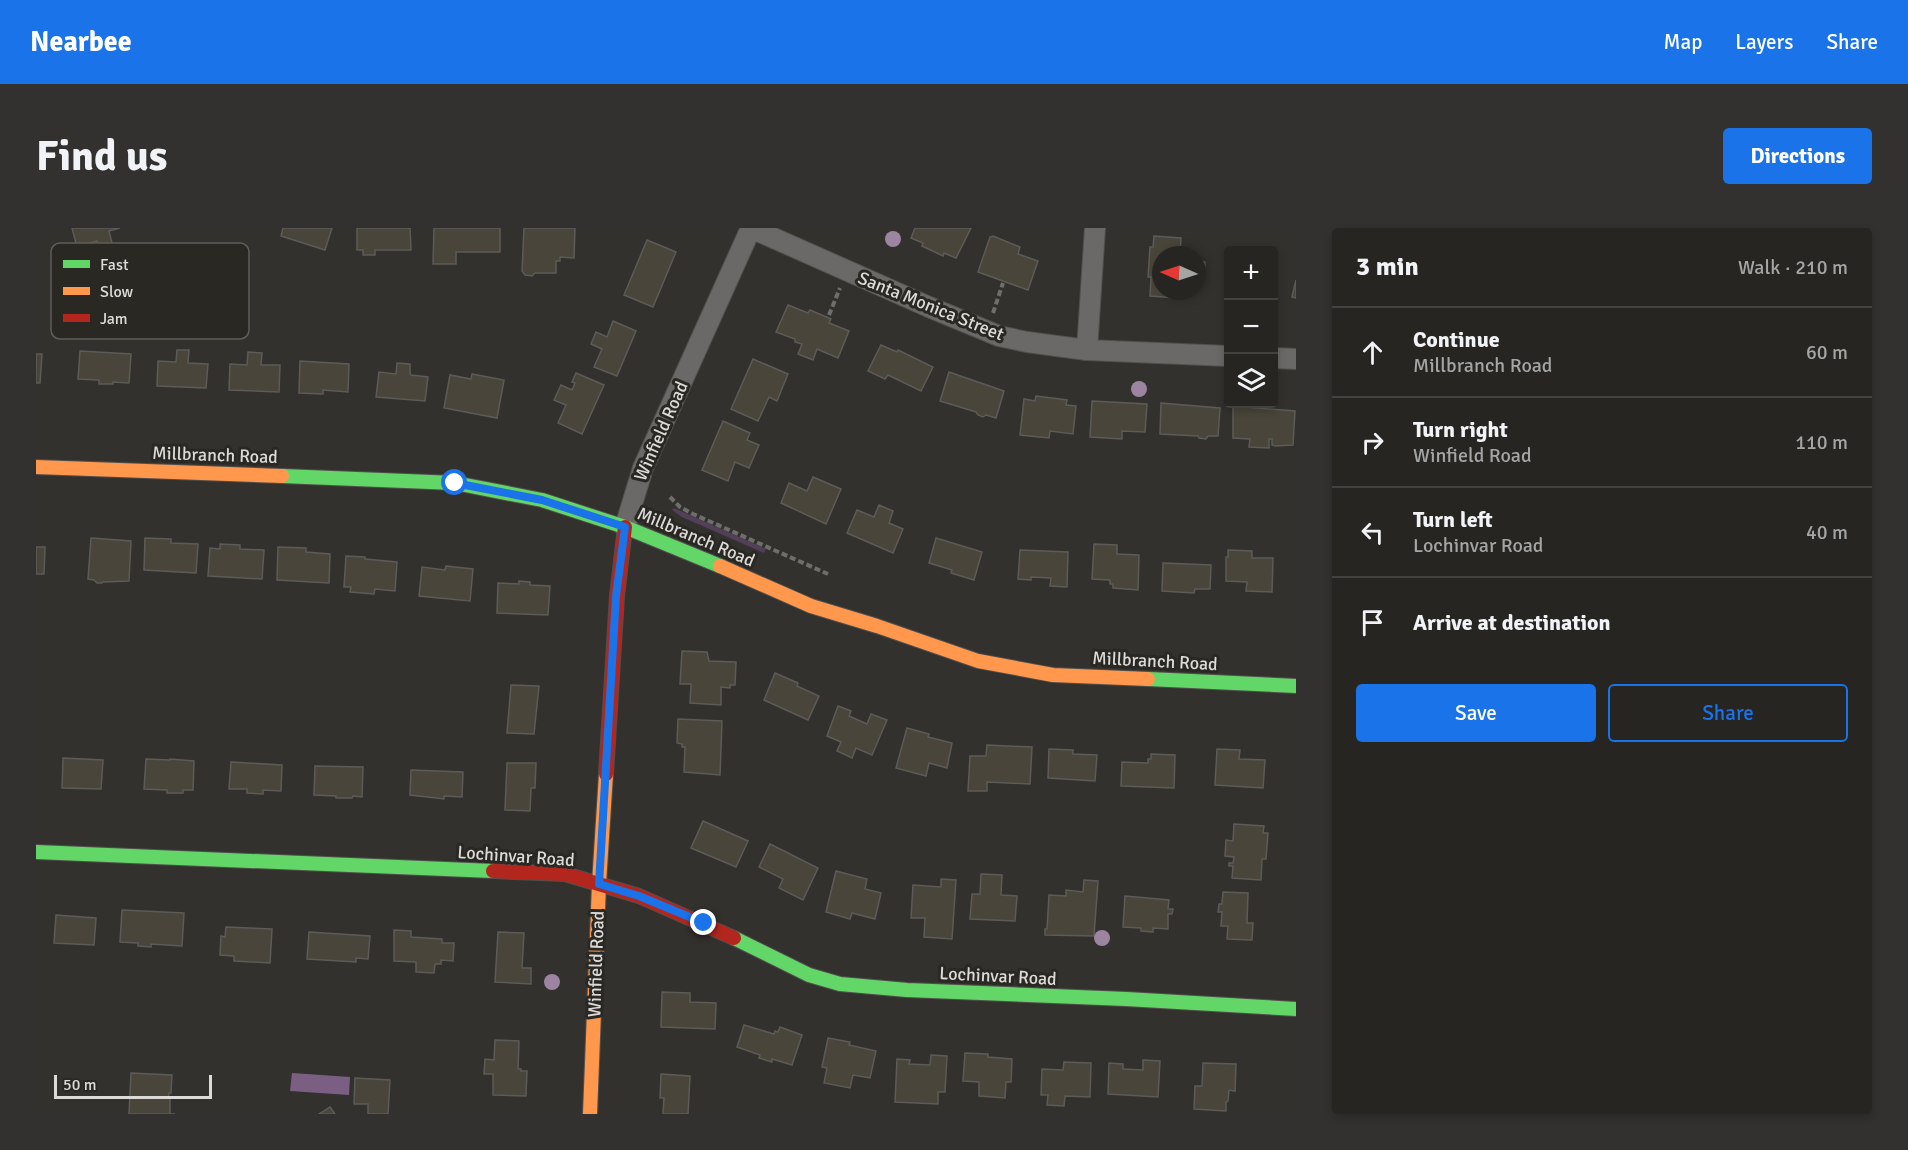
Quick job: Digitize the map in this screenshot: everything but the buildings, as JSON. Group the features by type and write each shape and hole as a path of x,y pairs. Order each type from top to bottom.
{"street":[{"name":"Santa Monica Street","path":"751,228 986,332 1027,342 1087,350 1224,356"},
{"name":"Winfield Road","path":"590,1114 599,884 616,596 625,527 644,468 751,228"},
{"path":"1087,350 1095,228"},
{"path":"1278,358 1296,358"},
{"name":"Millbranch Road","path":"36,467 455,483 542,500 625,527 811,606 877,626 978,662 1053,675 1296,686"},
{"name":"Lochinvar Road","path":"36,852 565,874 639,896 809,975 840,984 1296,1009"}],"path":[{"path":"829,315 847,272"},
{"path":"986,332 1004,283"},
{"path":"670,497 680,507 693,514 828,574"}],"shaded area":[{"path":"674,508 766,549 764,553 682,517 672,510"},
{"path":"292,1073 350,1077 349,1095 290,1091"}],"traffic: fast":[{"path":"282,476 455,483 542,500 625,527 720,566"},
{"path":"1148,679 1296,686"},
{"path":"36,852 493,871"},
{"path":"734,938 809,975 840,984 907,990 1296,1009"}],"traffic: slow":[{"path":"36,467 282,476"},
{"path":"720,566 811,606 978,661 1053,675 1148,679"},
{"path":"590,1114 599,884 606,774"}],"traffic: jam":[{"path":"606,774 617,596 625,527"},
{"path":"493,871 565,874 639,896 734,938"}],"route":[{"path":"455,483 542,500 625,527 616,596 599,884 639,896 704,923"}]}
